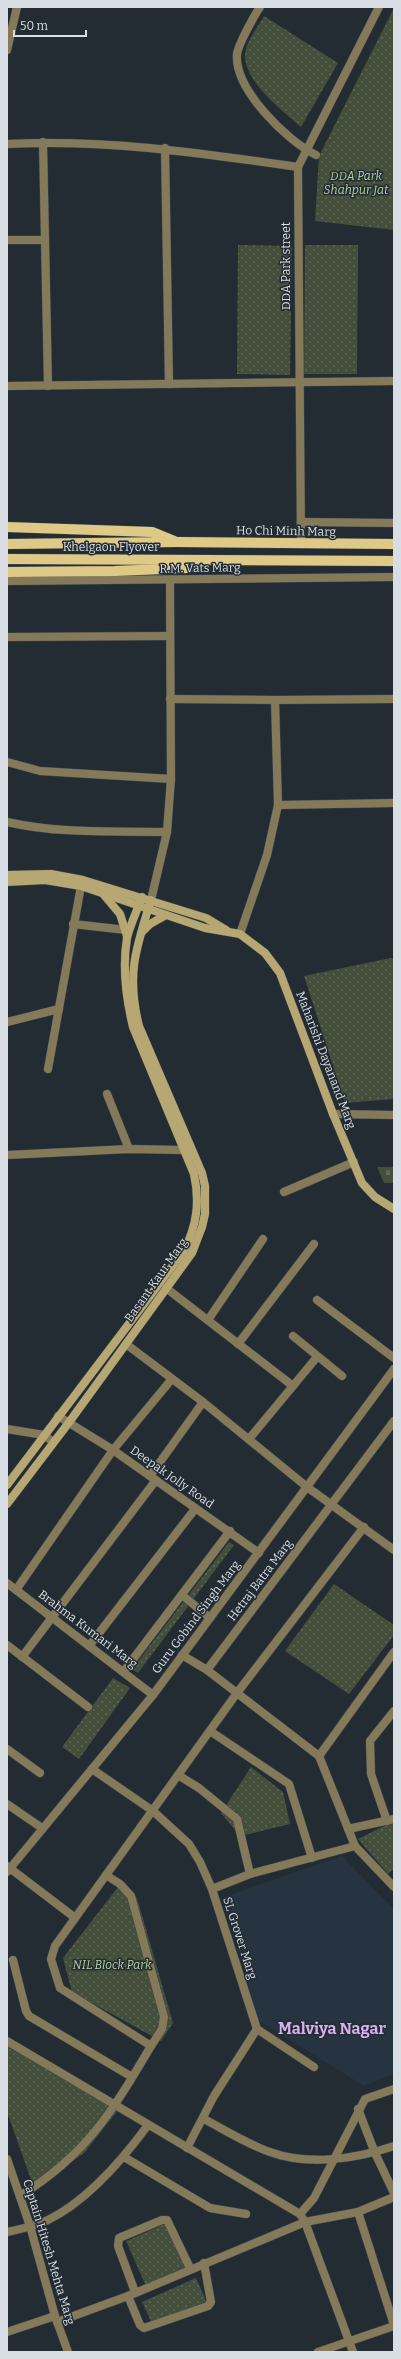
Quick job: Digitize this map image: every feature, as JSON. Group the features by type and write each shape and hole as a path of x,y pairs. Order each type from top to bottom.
{"main road":[{"path":"7,528 152,532 177,542"},
{"name":"Ho Chi Minh Marg","path":"177,542 394,544"},
{"name":"Khelgaon Flyover","path":"7,544 177,542"},
{"name":"Khelgaon Flyover","path":"7,559 215,560"},
{"path":"7,572 187,568 215,560 394,561"},
{"name":"Maharishi Dayanand Marg","path":"7,875 34,873 67,876 140,902 148,909 205,928 226,930 240,934 264,953 280,973 333,1114 367,1190 394,1209"},
{"name":"Maharishi Dayanand Marg","path":"7,882 45,880 82,886 99,892 140,902 151,900 206,918 226,930"},
{"path":"99,892 115,905 122,917 127,933"},
{"name":"Basant Kaur Marg","path":"7,1504 70,1421 192,1253 198,1240 205,1214 205,1186 198,1160 138,1020 132,990 133,971 140,934 151,900"},
{"name":"Basant Kaur Marg","path":"7,1485 184,1251 190,1239 197,1213 197,1187 191,1168 133,1027 125,982 127,933 140,902"},
{"path":"140,934 150,924 166,915"}],"street":[{"path":"7,50 17,7"},
{"name":"DDA Park street","path":"302,544 299,381 298,167 379,7"},
{"path":"258,8 244,35 237,54 240,71 245,83 260,107 286,134 306,150 316,155"},
{"path":"7,144 43,142 165,148 298,167"},
{"path":"43,142 48,386"},
{"path":"165,148 169,384"},
{"path":"7,240 45,240"},
{"path":"7,386 299,381 394,381"},
{"path":"301,522 394,523"},
{"name":"R.M. Vats Marg","path":"7,580 170,581 394,577"},
{"path":"151,900 167,832 170,779 170,581"},
{"path":"7,637 169,636"},
{"path":"170,699 394,699"},
{"path":"240,934 267,855 278,805 275,700"},
{"path":"7,762 40,771 170,779"},
{"path":"278,805 394,803"},
{"path":"7,822 28,827 78,830 167,832"},
{"path":"48,1069 73,924 82,886"},
{"path":"73,924 127,933"},
{"path":"7,1022 59,1009"},
{"path":"107,1094 129,1149"},
{"path":"333,1114 394,1115"},
{"path":"7,1155 129,1149 183,1150"},
{"path":"284,1192 354,1162"},
{"path":"208,1320 263,1239"},
{"path":"238,1344 314,1244"},
{"path":"166,1288 293,1386"},
{"path":"317,1300 394,1358"},
{"path":"293,1336 342,1376"},
{"path":"126,1344 171,1380 204,1402 307,1487 333,1504 394,1550"},
{"path":"249,1439 317,1357"},
{"name":"Guru Gobind Singh Marg","path":"8,1869 153,1695 394,1369"},
{"path":"16,1590 113,1450 171,1380"},
{"path":"22,1657 153,1478 204,1402"},
{"name":"Deepak Jolly Road","path":"58,1416 70,1421 113,1450 230,1531 259,1553"},
{"name":"Hetraj Batra Marg","path":"207,1670 394,1421"},
{"path":"7,1429 44,1435 53,1442"},
{"path":"89,1646 195,1508"},
{"path":"151,2046 60,1988 51,1959 55,1946 74,1917 237,1693 364,1527"},
{"path":"124,1671 230,1531"},
{"name":"Brahma Kumari Marg","path":"7,1583 53,1616 89,1646 124,1671 153,1695"},
{"path":"182,1595 210,1618"},
{"path":"7,1645 88,1707"},
{"path":"320,1756 394,1652"},
{"path":"182,1655 207,1670 320,1756 356,1846 394,1887"},
{"path":"348,1829 390,1820 371,1774 370,1741 394,1711"},
{"path":"210,1731 289,1784 312,1858"},
{"path":"7,1749 40,1772"},
{"name":"SL Grover Marg","path":"92,1769 152,1811 189,1844 200,1862 212,1889 257,2030"},
{"path":"178,1774 199,1788 237,1819 250,1874"},
{"path":"7,1804 42,1828"},
{"path":"212,1889 250,1874 356,1846"},
{"path":"8,1869 74,1917"},
{"path":"20,2196 44,2181 76,2154 100,2127 116,2106 162,2029 164,2017 131,1896 120,1884 106,1875"},
{"path":"13,1960 26,2011 29,2016 132,2077"},
{"path":"187,2148 204,2119 214,2096 257,2030 314,2067"},
{"path":"7,2041 300,2214 305,2222 353,2352"},
{"path":"300,2214 314,2198 358,2109 365,2100 394,2089"},
{"path":"358,2109 375,2153 394,2193"},
{"path":"204,2119 270,2152 316,2160 375,2153 394,2146"},
{"path":"7,2232 50,2219 62,2212 90,2190 124,2157 148,2125"},
{"path":"124,2157 210,2208 246,2214"},
{"name":"Captain Hitesh Mehta Marg","path":"7,2159 30,2226 56,2319 68,2352"},
{"path":"7,2332 56,2319 131,2294 190,2268 305,2222 358,2212 394,2197"},
{"path":"318,2352 394,2325 358,2212"},
{"path":"190,2268 167,2220 162,2220 119,2238 118,2246 131,2294 140,2325 144,2328 208,2306 212,2302 204,2263"}],"shaded area":[{"path":"342,1856 394,1909 394,2074 364,2086 258,2020 224,1897"}],"green space":[{"name":"DDA Park Shahpur Jat","path":"394,8 394,230 315,221 319,156"},
{"path":"264,16 338,63 301,127 267,96 252,78 247,68 245,53 252,36"},
{"path":"238,245 292,246 290,375 237,374"},
{"path":"305,245 358,245 357,374 304,374"},
{"path":"391,958 394,960 394,1099 345,1103 304,976"},
{"path":"377,1167 394,1167 394,1183 384,1183"},
{"path":"229,1542 234,1545 138,1673 132,1669"},
{"path":"334,1584 394,1625 394,1635 349,1694 285,1651"},
{"path":"113,1678 130,1688 79,1759 62,1747"},
{"path":"251,1767 283,1792 290,1824 240,1836 221,1813"},
{"path":"394,1821 394,1869 388,1874 358,1839"},
{"name":"NIL Block Park","path":"118,1887 137,1898 173,2023 161,2041 72,1992 63,1958"},
{"path":"7,2046 119,2109 84,2153 34,2188 7,2112"},
{"path":"167,2223 187,2268 146,2286 126,2241"},
{"path":"196,2278 207,2303 153,2326 142,2302"}],"district":[{"name":"Malviya Nagar","path":"332,2028"}]}
